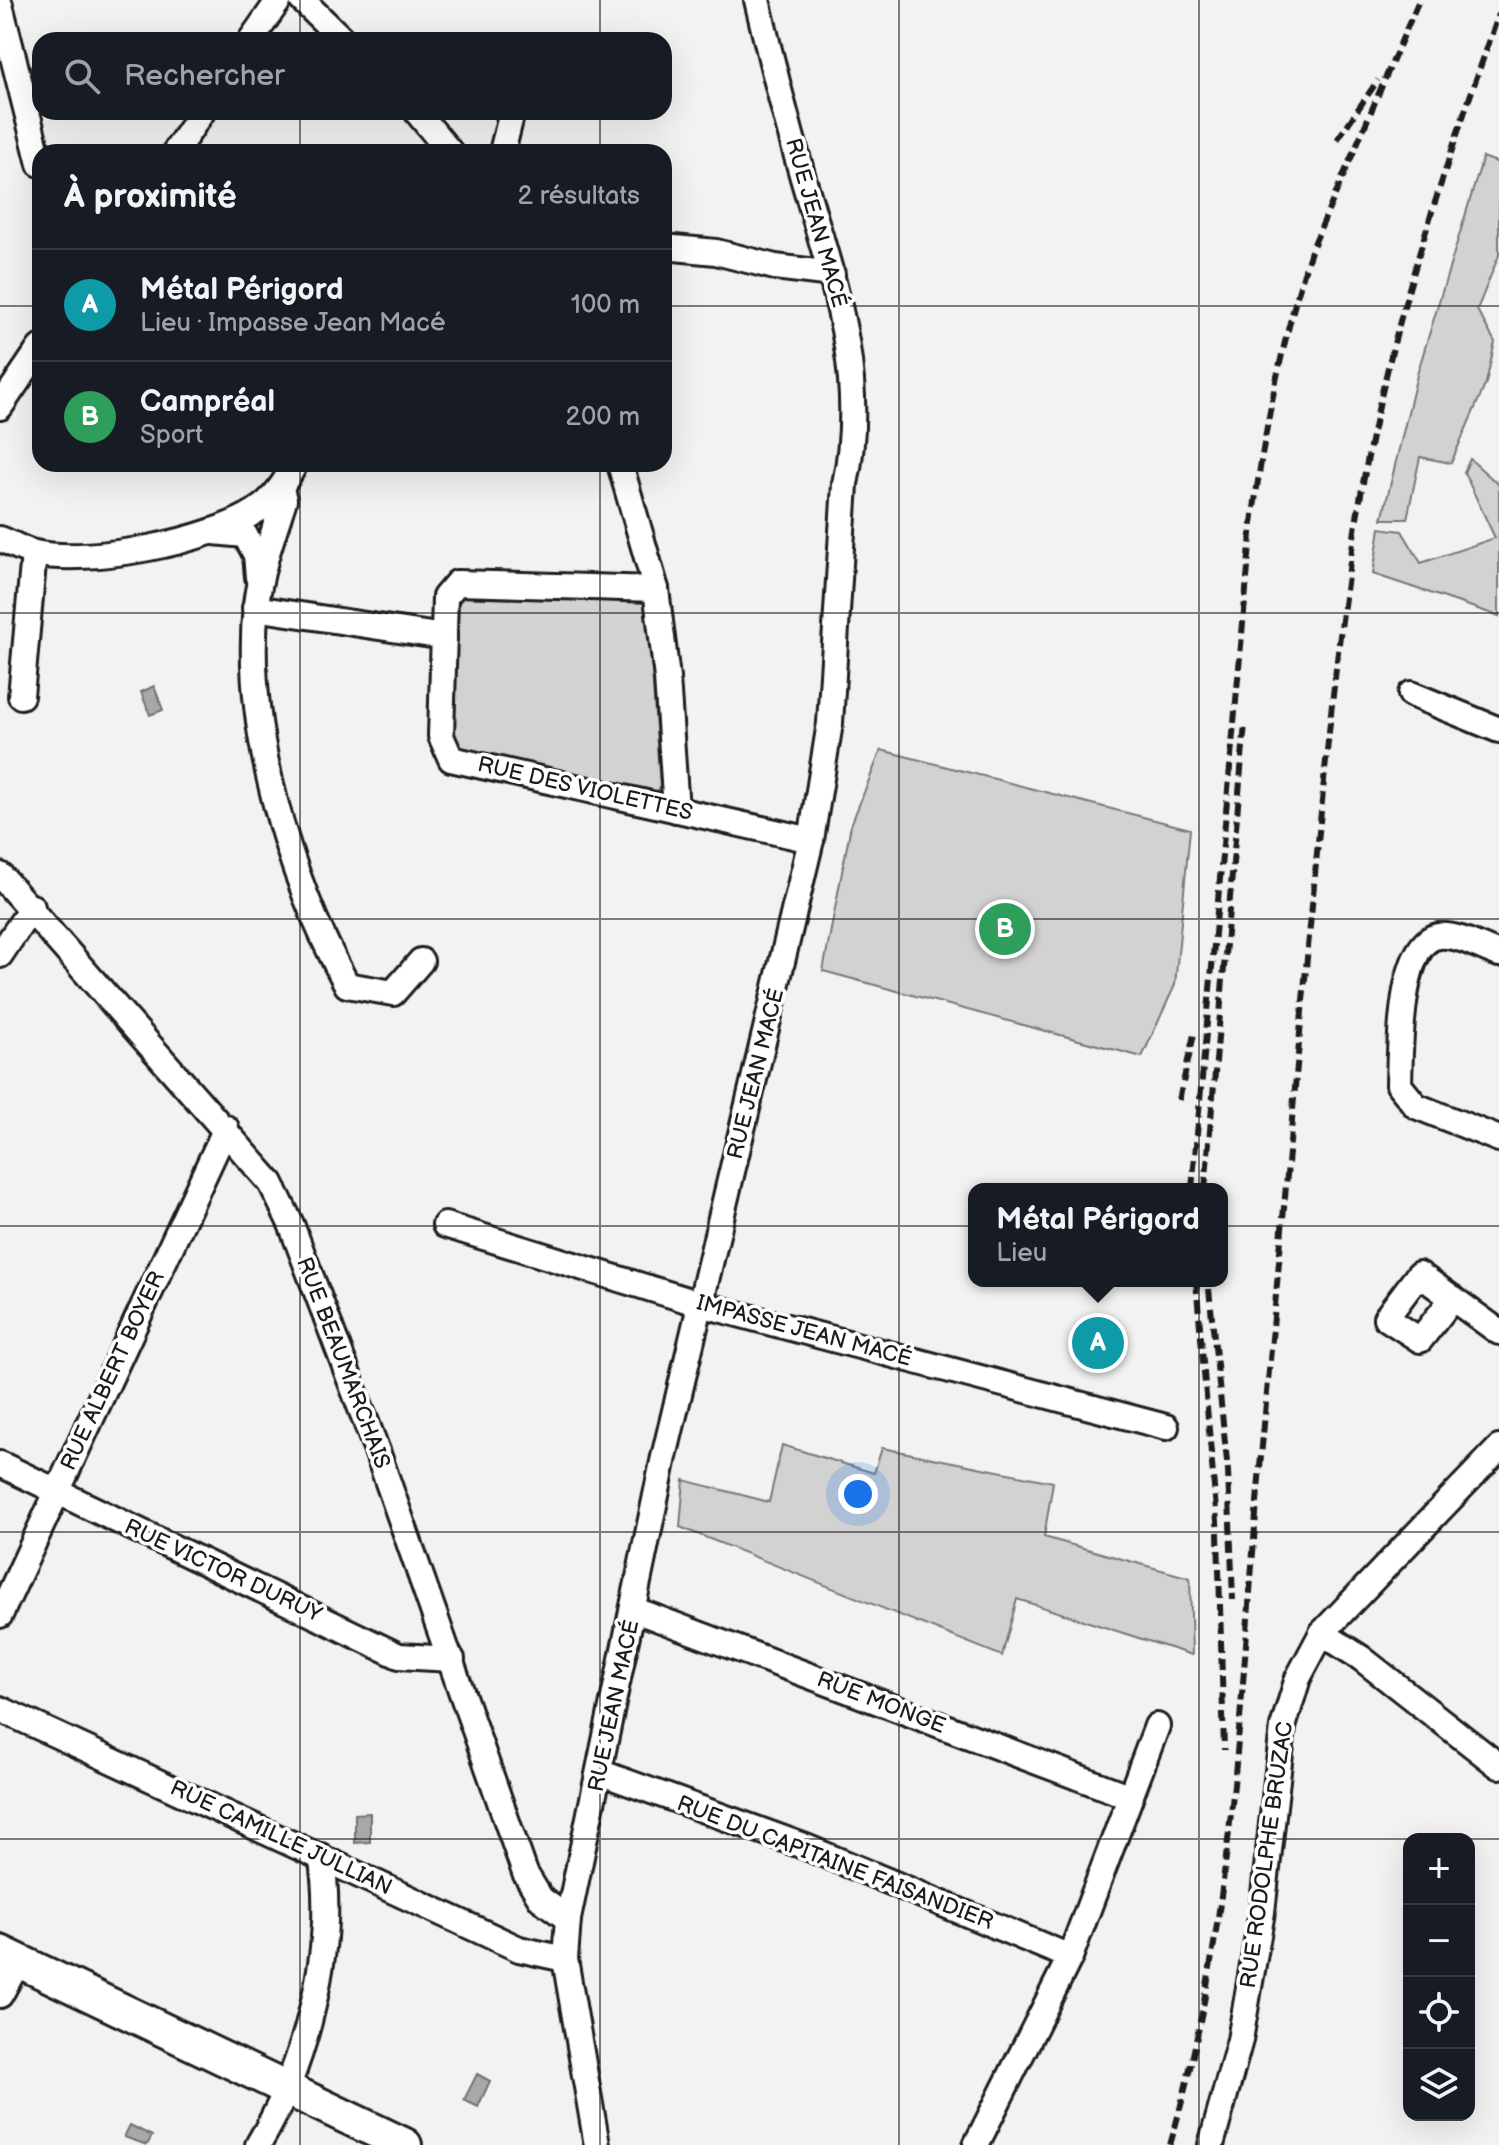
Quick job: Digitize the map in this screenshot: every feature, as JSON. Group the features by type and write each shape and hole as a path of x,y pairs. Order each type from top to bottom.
{"main road":[{"path":"9,1956 405,2145"}],"street":[{"path":"257,32 279,0"},
{"path":"302,0 335,32"},
{"name":"RUE JEAN MACÉ","path":"597,2145 565,1959 568,1919 635,1610 664,1457 811,840 830,723 845,484 852,448 850,373 840,301 784,114 757,0"},
{"path":"0,5 35,144"},
{"path":"180,144 197,120"},
{"path":"425,120 444,144"},
{"path":"504,144 510,120"},
{"path":"672,248 716,252 775,267 832,274"},
{"path":"0,407 32,360"},
{"path":"257,596 267,519 291,472"},
{"path":"622,472 656,589 667,678 676,810"},
{"path":"0,539 34,553 107,554 159,547 208,531 267,519"},
{"path":"208,531 245,535 256,555 254,700 284,828 326,946 347,985 393,993 421,961"},
{"path":"21,696 34,553"},
{"name":"RUE DES VIOLETTES","path":"656,589 457,583 445,597 441,736 451,759 811,840"},
{"path":"257,596 444,637"},
{"path":"1411,694 1499,730"},
{"name":"RUE BEAUMARCHAIS","path":"0,875 32,907 271,1183 291,1224 452,1659 525,1873 541,1899 568,1919"},
{"path":"0,955 32,907"},
{"path":"1499,954 1440,936 1426,941 1414,955 1408,983 1399,1085 1416,1106 1499,1139"},
{"name":"RUE ALBERT BOYER","path":"0,1615 226,1128"},
{"name":"IMPASSE JEAN MACÉ","path":"445,1225 700,1304 1166,1427"},
{"path":"1453,1298 1499,1332"},
{"name":"RUE RODOLPHE BRUZAC","path":"1211,2145 1240,2040 1257,1944 1283,1727 1298,1678 1322,1633 1498,1450"},
{"name":"RUE VICTOR DURUY","path":"0,1464 210,1562 399,1656 452,1659"},
{"name":"RUE MONGE","path":"635,1610 1128,1796"},
{"path":"1322,1633 1361,1658 1437,1721 1499,1766"},
{"name":"RUE CAMILLE JULLIAN","path":"0,1709 519,1949 565,1959"},
{"path":"976,2145 1070,1957 1128,1796 1157,1726"},
{"name":"RUE DU CAPITAINE FAISANDIER","path":"599,1772 806,1847 1070,1957"},
{"path":"258,2145 288,2088 316,2002 326,1881 321,1856"},
{"path":"0,1995 9,1956"}],"shaded area":[{"path":"1483,157 1499,163 1499,255 1477,310 1495,342 1486,383 1451,463 1420,457 1407,519 1382,519 1418,371"},
{"path":"1470,459 1499,485 1499,616 1373,574 1380,528 1402,531 1421,563 1495,538 1464,472"},
{"path":"461,592 641,599 648,611 660,788 653,794 461,752 451,740 452,606"},
{"path":"154,686 163,710 150,715 141,692"},
{"path":"881,750 1190,829 1175,985 1142,1057 823,971 851,825"},
{"path":"782,1445 874,1473 882,1448 1053,1482 1044,1537 1190,1578 1192,1655 1017,1599 1002,1656 680,1527 684,1480 769,1502"},
{"path":"370,1813 370,1842 355,1843 355,1814"},
{"path":"477,2074 490,2081 478,2107 464,2100"},
{"path":"130,2125 152,2136 147,2145 124,2137"}],"railway":[{"path":"1193,1183 1252,523 1268,420 1291,317 1311,251 1419,0"},
{"path":"1170,2145 1208,1978 1232,1809 1310,926 1331,710 1352,548 1373,433 1403,311 1438,192 1499,14"},
{"path":"1337,140 1378,80"},
{"path":"1206,1183 1245,723"},
{"path":"1179,1100 1195,1030"},
{"path":"1197,1287 1218,1533 1224,1750"},
{"path":"1209,1289 1228,1471 1233,1600"}],"place":[{"name":"Campréal","path":"1005,929"},
{"name":"Métal Périgord","path":"1098,1343"}]}
